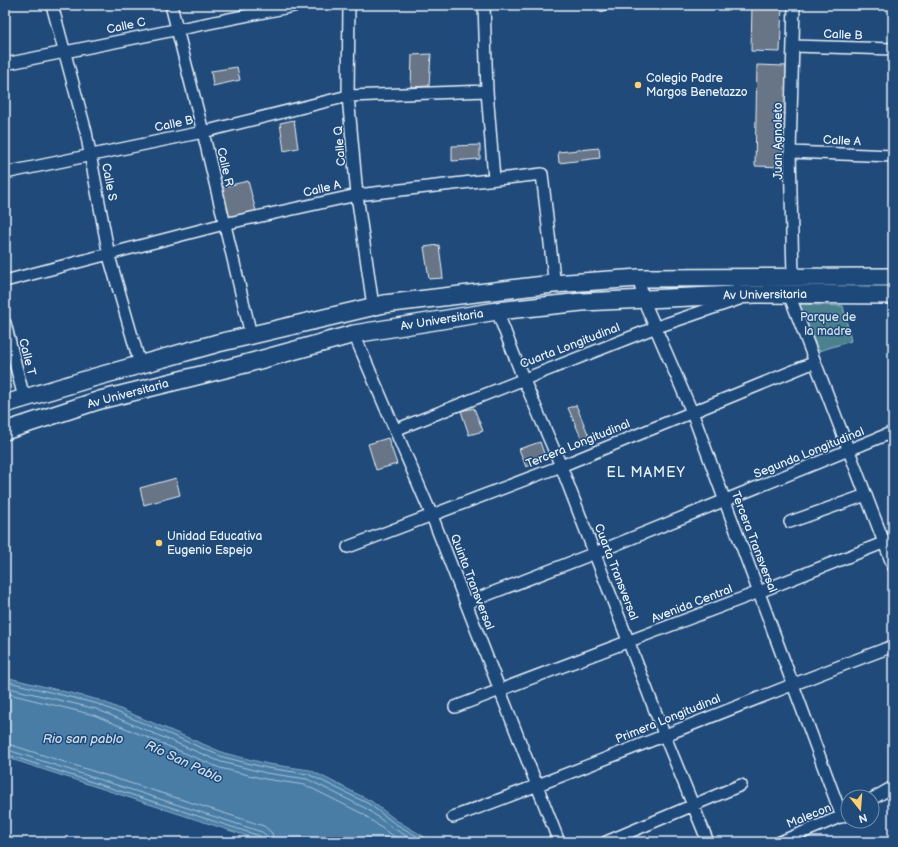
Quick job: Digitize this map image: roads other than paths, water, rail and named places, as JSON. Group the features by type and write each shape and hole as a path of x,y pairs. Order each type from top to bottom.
{"highway":[{"name":"Av Universitaria","path":"5,404 140,364 373,306 553,284 639,278 792,276 893,277"},
{"name":"Av Universitaria","path":"5,430 100,400 245,364 354,334 497,311 582,302 756,294 893,295"},
{"path":"92,378 100,400"}],"street":[{"name":"Calle S","path":"52,5 90,156 110,256 140,364"},
{"name":"Calle R","path":"171,5 252,335"},
{"name":"Calle C","path":"5,64 299,5"},
{"name":"Calle Q","path":"349,5 348,96 357,194 373,306"},
{"path":"484,5 487,91 494,179"},
{"name":"Juan Agnoleto","path":"792,276 790,152 794,5"},
{"name":"Calle B","path":"793,46 893,49"},
{"name":"Calle B","path":"5,173 203,132 348,96 487,91"},
{"name":"Calle A","path":"790,152 893,156"},
{"name":"Calle A","path":"5,282 110,256 224,224 357,194 542,174 554,278 553,284"},
{"name":"Tercera Transversal","path":"639,278 643,299 654,328 692,412 792,684 840,803"},
{"name":"Cuarta Longitudinal","path":"395,430 523,378 654,328 756,294"},
{"path":"789,294 866,494 888,541 893,566"},
{"name":"Cuarta Transversal","path":"497,311 523,378 561,466 664,734 708,842"},
{"name":"Calle T","path":"5,323 24,398"},
{"name":"Quinta Transversal","path":"354,334 432,516 559,842"},
{"name":"Tercera Longitudinal","path":"348,547 561,466 815,362"},
{"name":"Segunda Longitudinal","path":"466,603 595,553 893,432"},
{"path":"790,522 866,494"},
{"name":"Avenida Central","path":"455,707 629,642 888,541"},
{"name":"Primera Longitudinal","path":"453,817 538,786 664,734 893,646"},
{"path":"606,842 741,785"},
{"path":"880,794 893,787"},
{"name":"Malecon","path":"780,842 840,817"}],"water":[{"name":"Rio san pablo","path":"5,677 99,700 224,753 268,764 310,770 371,801 396,820 433,842 265,842 5,757"}],"place":[{"name":"Colegio Padre Margos Benetazzo","path":"638,85"},
{"name":"Unidad Educativa Eugenio Espejo","path":"159,543"}],"district":[{"name":"EL MAMEY","path":"646,472"}],"park label":[{"name":"Parque de la madre","path":"828,324"}],"water label":[{"name":"Río San Pablo","path":"184,762"}]}
